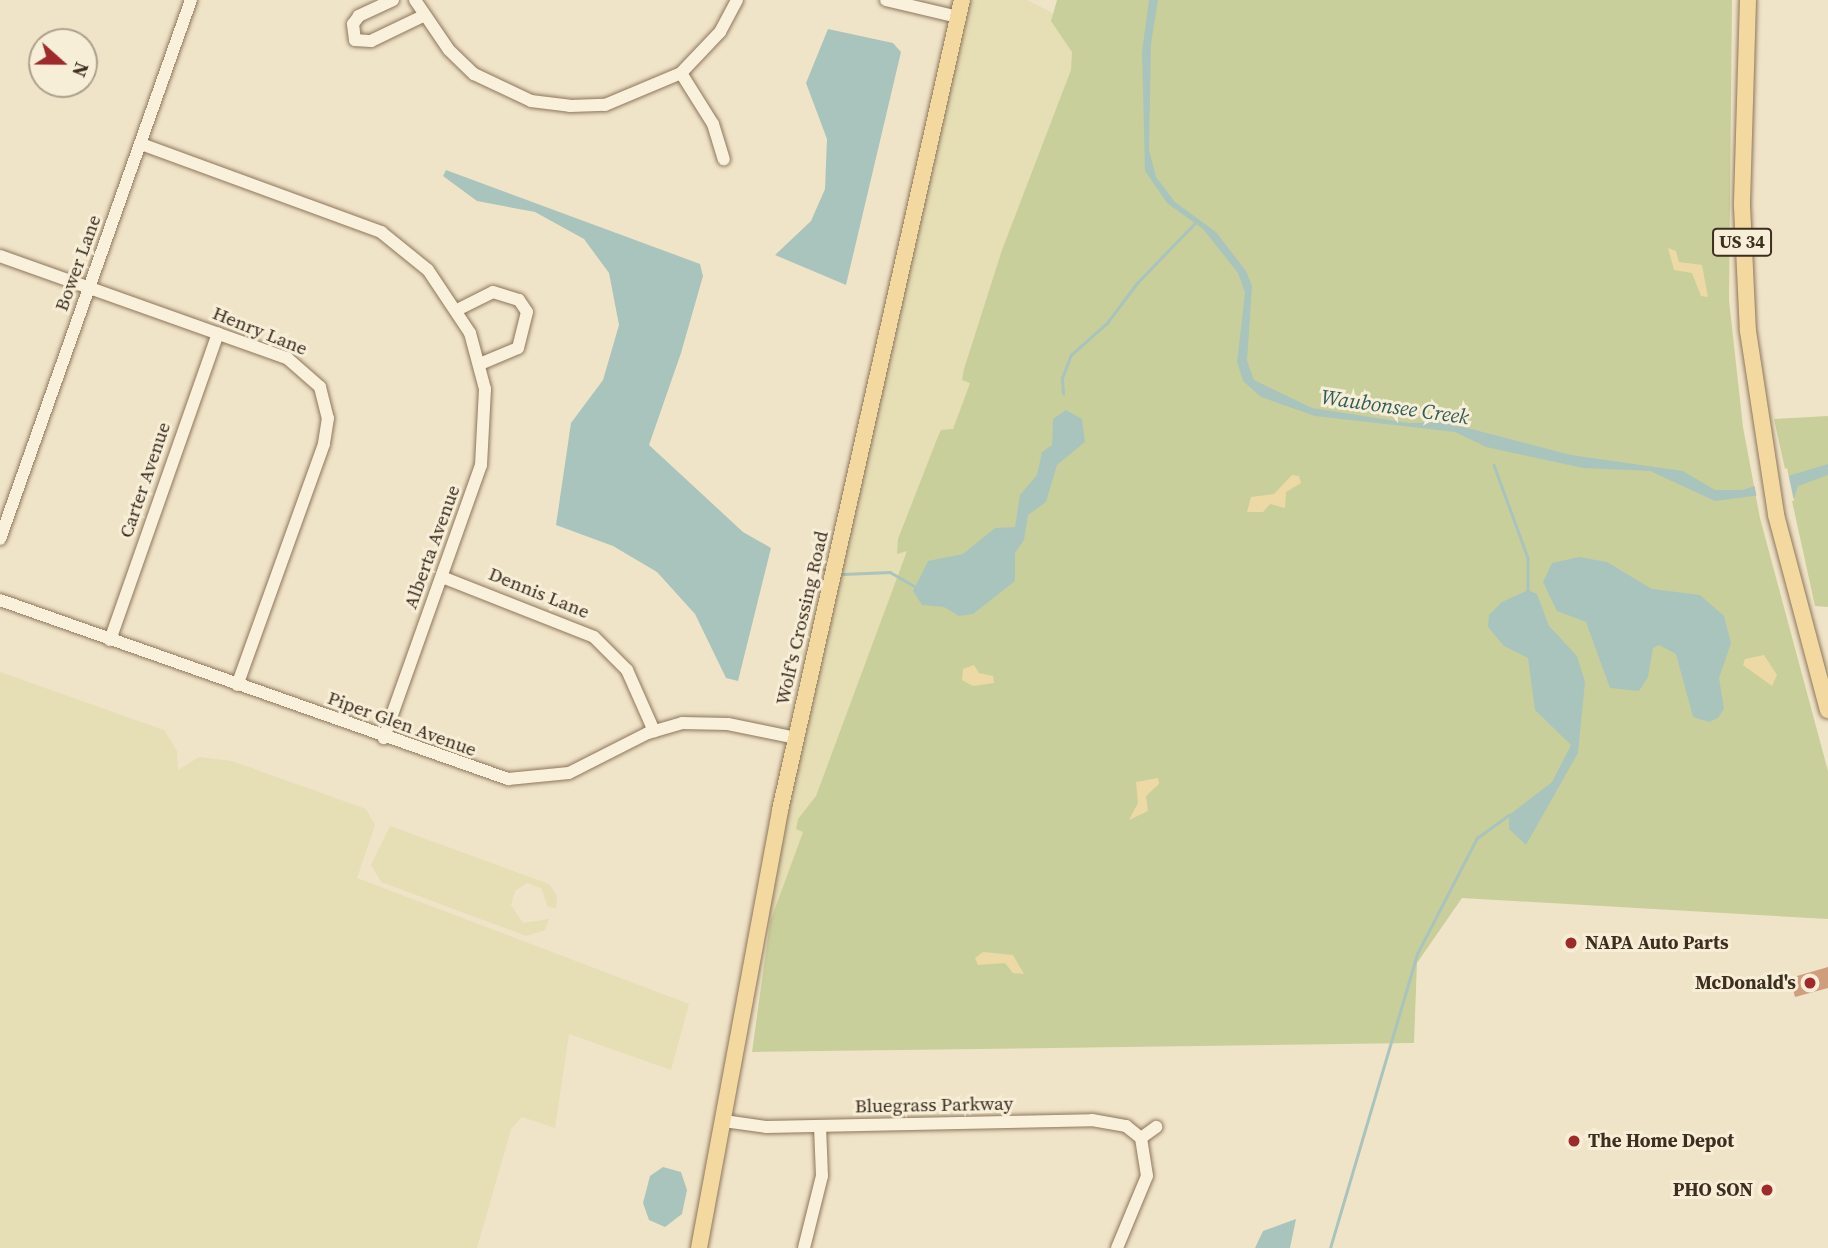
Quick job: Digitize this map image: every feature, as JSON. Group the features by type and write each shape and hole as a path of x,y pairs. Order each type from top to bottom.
{"main road":[{"name":"Wolf's Crossing Road","path":"699,1248 724,1121 751,954 796,738 962,0"},
{"name":"US 34","path":"1748,0 1742,243 1765,459 1776,515 1828,710"}],"street":[{"name":"Bower Lane","path":"0,539 191,0"},
{"path":"393,0 359,16 353,24 355,40 371,41 423,16"},
{"path":"415,0 423,16 474,74 531,101 605,105 681,73 715,38 737,0"},
{"path":"886,0 958,17"},
{"path":"681,73 713,124 724,159"},
{"name":"Alberta Avenue","path":"141,144 381,232 421,262 457,310 480,364 487,427 481,465 384,738"},
{"name":"Henry Lane","path":"0,256 218,333 308,371 320,387 328,418 324,444 237,685"},
{"path":"457,310 493,292 519,300 527,312 527,326 518,348 480,364"},
{"name":"Carter Avenue","path":"110,640 218,333"},
{"name":"Dennis Lane","path":"442,577 594,637 627,670 654,731"},
{"name":"Piper Glen Avenue","path":"0,600 492,776 531,780 569,774 654,731 709,722 796,738"},
{"name":"Bluegrass Parkway","path":"724,1121 820,1127 1092,1121 1126,1126 1141,1138"},
{"path":"1117,1248 1147,1176 1141,1138 1156,1126"},
{"path":"804,1248 821,1176 820,1127"}],"shaded area":[{"path":"968,0 1027,0 1099,36 770,922 762,920"},
{"path":"0,672 164,730 177,751 178,770 199,757 232,761 366,809 375,825 357,878 689,1004 671,1070 569,1034 555,1128 522,1117 511,1129 477,1248 0,1248"},
{"path":"390,826 549,884 557,896 556,908 548,907 541,888 527,883 515,891 511,905 523,923 549,919 545,930 526,936 381,882 371,865"}],"green space":[{"path":"1057,0 1732,0 1729,300 1743,427 1760,518 1828,771 1828,919 1462,898 1417,963 1414,1043 752,1052 770,922 803,832 796,829 798,819 816,796 907,551 897,554 898,539 937,439 941,430 953,429 970,383 962,380 964,369 1002,250 1071,70 1072,52 1051,21"},
{"path":"1828,416 1828,607 1815,606 1774,419"}],"sand":[{"path":"1668,248 1676,251 1679,262 1702,265 1708,297 1701,296 1692,273 1674,270"},
{"path":"1292,475 1299,476 1301,483 1286,492 1285,508 1270,504 1263,512 1247,512 1251,497 1274,494"},
{"path":"1764,655 1777,675 1772,686 1743,665 1745,659"},
{"path":"974,665 979,673 993,676 994,683 973,686 962,680 963,669"},
{"path":"1158,778 1159,784 1146,796 1148,811 1129,820 1138,803 1136,782"},
{"path":"983,952 1013,955 1024,974 1013,973 1005,963 978,965 975,958"}],"water":[{"path":"1149,0 1158,0 1151,44 1149,150 1156,177 1175,202 1216,232 1246,271 1252,286 1247,361 1254,380 1312,408 1409,423 1444,422 1571,455 1683,471 1715,490 1742,490 1828,464 1828,475 1798,486 1794,498 1769,494 1715,501 1650,471 1583,468 1486,447 1455,432 1315,416 1261,397 1243,381 1237,362 1245,293 1238,273 1203,229 1167,203 1145,171 1142,52"},
{"path":"828,29 893,43 901,52 846,285 775,255 811,221 825,189 827,139 806,83"},
{"path":"446,170 700,264 703,276 681,353 649,445 743,532 771,548 738,681 726,678 695,614 657,572 613,546 556,525 571,423 603,380 619,325 609,273 584,239 535,212 477,201 443,176"},
{"path":"1066,410 1082,419 1085,442 1057,465 1046,502 1028,515 1024,540 1015,553 1015,581 973,614 959,616 944,607 922,605 913,591 928,561 963,554 995,528 1015,527 1020,495 1037,475 1042,452 1052,445 1053,419"},
{"path":"1579,557 1607,562 1652,589 1700,595 1724,616 1731,643 1719,678 1724,709 1718,718 1709,722 1693,717 1676,654 1659,645 1653,648 1648,677 1639,691 1610,688 1586,622 1557,611 1543,582 1552,563"},
{"path":"1528,590 1537,594 1549,626 1577,656 1585,682 1578,753 1526,845 1509,829 1509,815 1552,782 1571,745 1535,710 1528,658 1504,646 1488,627 1489,615 1502,602"},
{"path":"663,1167 681,1172 687,1190 682,1214 665,1227 649,1220 643,1203 650,1176"},
{"path":"1296,1219 1290,1248 1255,1248 1263,1231"}],"pier":[{"path":"1787,468 1794,501 1757,499 1754,482"}],"building":[{"name":"McDonald's","path":"1828,967 1828,988 1795,997 1790,978"}],"waterway":[{"path":"1063,394 1062,378 1071,355 1107,323 1137,283 1196,222"},
{"path":"1494,465 1528,558 1528,590"},
{"path":"818,567 826,570"},
{"path":"843,574 890,572 914,586"},
{"path":"1330,1248 1417,954 1477,838 1509,815"}],"place":[{"name":"NAPA Auto Parts","path":"1571,943"},
{"name":"McDonald's","path":"1810,983"},
{"name":"The Home Depot","path":"1574,1141"},
{"name":"PHO SON","path":"1767,1190"}],"water label":[{"name":"Waubonsee Creek","path":"1395,407"}]}
